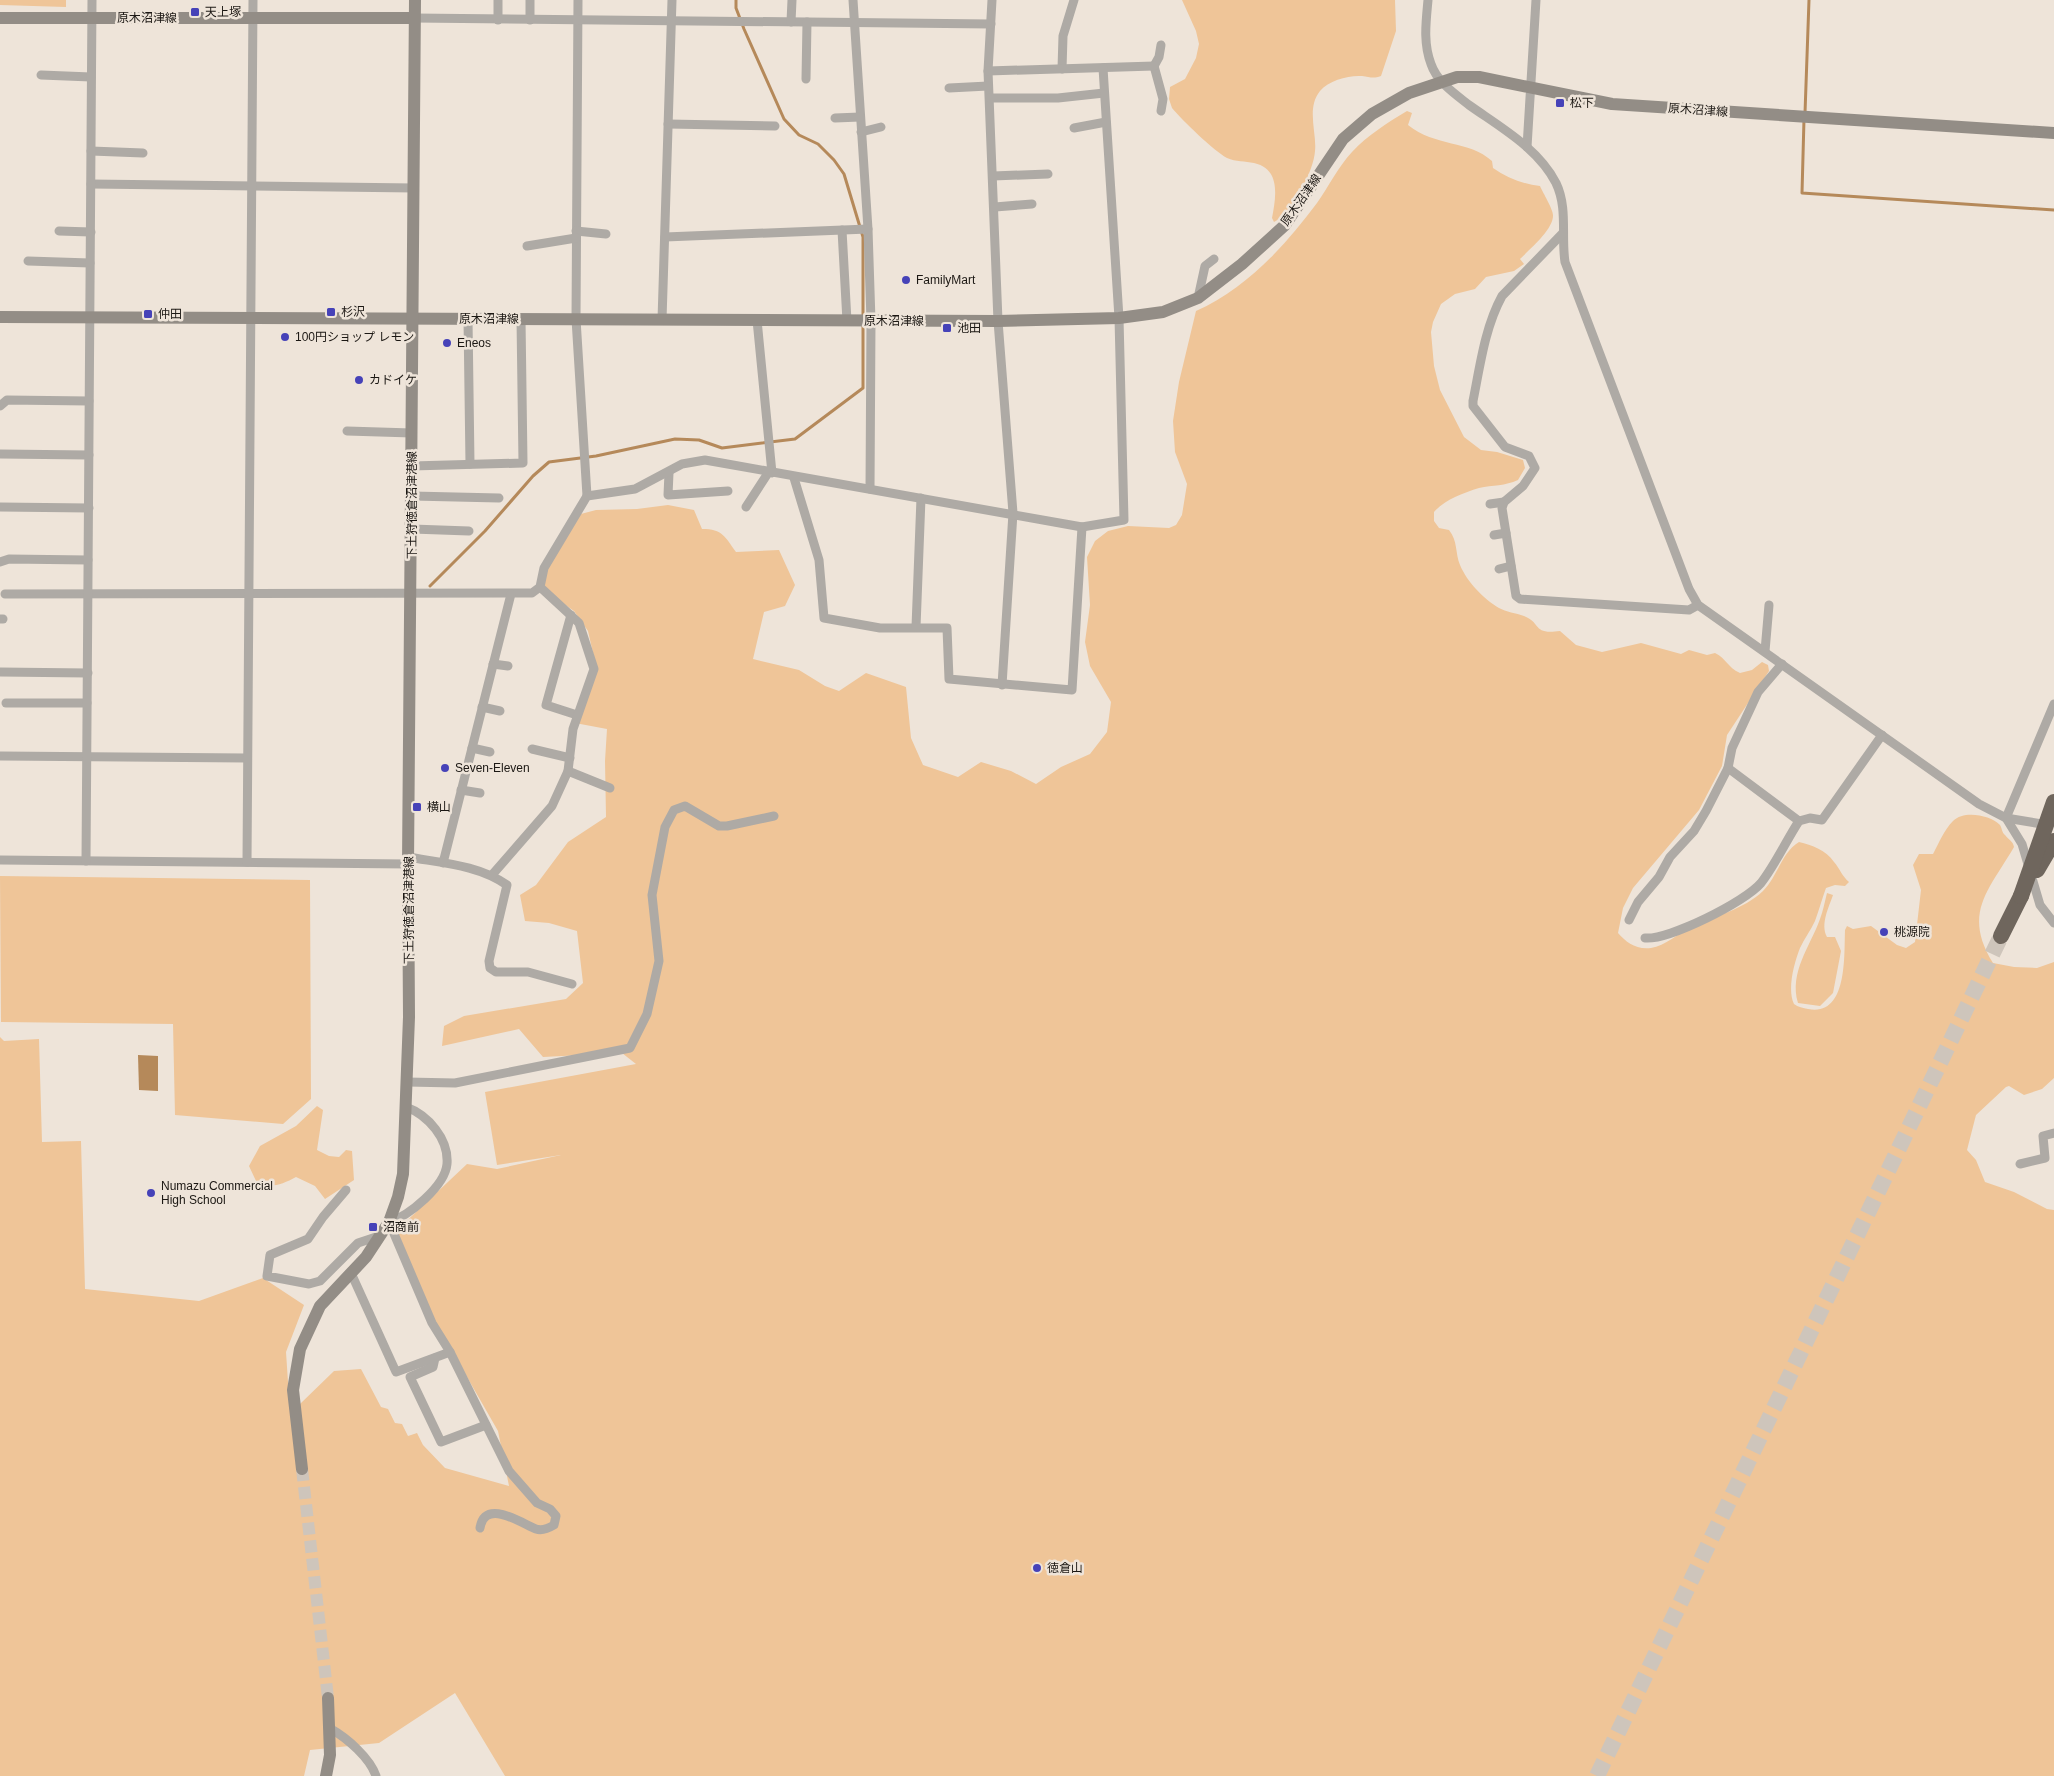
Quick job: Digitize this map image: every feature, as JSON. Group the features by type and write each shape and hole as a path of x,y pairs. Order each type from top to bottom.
{"highway":[{"path":"2021,896 2054,802"},
{"path":"2002,936 2021,896 2054,841"}],"main road":[{"path":"413,319 414,0"},
{"name":"原木沼津線","path":"0,18 414,18"},
{"name":"原木沼津線","path":"0,317 998,321 1118,318 1164,312 1198,298 1242,264 1285,225 1344,139 1372,114 1409,93 1457,77 1480,77 1612,104 2054,133"},
{"name":"下土狩徳倉沼津港線","path":"302,1469 293,1390 300,1349 320,1306 366,1256 388,1222 398,1196 403,1174 408,1082 413,319"},
{"path":"326,1776 330,1755 331,1729 328,1698"}],"street":[{"path":"86,861 92,0"},
{"path":"247,862 246,758 253,0"},
{"path":"498,0 498,20"},
{"path":"530,0 530,20"},
{"path":"4,594 511,594 532,593 540,587 544,568 587,496 576,318 578,0"},
{"path":"662,320 672,0"},
{"path":"791,22 792,0"},
{"path":"853,0 868,229 861,321 870,490"},
{"path":"992,0 988,86 995,207 998,321 1013,513 1002,685"},
{"path":"1062,69 1063,36 1074,0"},
{"path":"1428,0 1425,29 1426,46 1431,63 1442,81 1452,92 1527,147 1543,164 1556,184 1562,199 1565,262 1685,580 1698,605 1979,804 2006,818 2054,826"},
{"path":"1527,147 1536,0"},
{"path":"414,18 991,24"},
{"path":"806,79 808,22"},
{"path":"1161,45 1159,57 1154,66 1164,99 1161,111"},
{"path":"988,71 1154,66"},
{"path":"587,496 636,489 668,474 682,464 705,460 794,478 1082,526 1124,520 1125,499 1118,318 1103,68"},
{"path":"41,76 91,77"},
{"path":"949,88 988,86"},
{"path":"990,98 1058,98 1104,92"},
{"path":"835,118 860,117"},
{"path":"1074,128 1106,122"},
{"path":"668,124 775,126"},
{"path":"861,132 881,127"},
{"path":"91,151 142,153"},
{"path":"993,176 1048,174"},
{"path":"91,184 414,188"},
{"path":"995,207 1032,204"},
{"path":"665,238 868,229"},
{"path":"842,230 861,321"},
{"path":"59,231 90,232"},
{"path":"1563,233 1502,296 1486,340 1473,406 1505,447 1529,456 1535,468 1522,486 1504,502 1502,508 1516,596 1520,599 1689,610 1698,605"},
{"path":"526,246 576,234 606,234"},
{"path":"1198,298 1205,266 1214,259"},
{"path":"28,261 90,262"},
{"path":"468,319 470,464"},
{"path":"412,466 523,463 521,319"},
{"path":"746,507 770,473 757,320"},
{"path":"0,406 7,400 90,401"},
{"path":"347,431 412,433"},
{"path":"0,454 89,455"},
{"path":"668,474 668,495 728,491"},
{"path":"794,478 819,560 824,618 880,628 947,628 949,679 1072,690 1082,526"},
{"path":"412,496 499,498"},
{"path":"916,627 921,498"},
{"path":"1490,504 1504,502"},
{"path":"0,507 89,508"},
{"path":"412,529 469,531"},
{"path":"1494,535 1506,533"},
{"path":"0,562 9,559 88,560"},
{"path":"1499,569 1511,566"},
{"path":"492,875 552,806 568,771 577,715 594,668 580,623 540,587"},
{"path":"443,863 511,594"},
{"path":"1765,651 1769,605"},
{"path":"571,614 546,705 577,715"},
{"path":"493,664 508,666"},
{"path":"1629,920 1634,908 1659,876 1670,857 1694,831 1728,768 1732,748 1758,692 1782,664"},
{"path":"0,672 88,673"},
{"path":"6,703 87,703"},
{"path":"2006,818 2054,704"},
{"path":"482,707 500,710"},
{"path":"1645,938 1655,939 1711,916 1748,895 1761,883 1799,821 1810,818 1822,820 1882,735"},
{"path":"472,748 490,752"},
{"path":"532,749 570,758"},
{"path":"1,756 246,758"},
{"path":"1728,768 1799,821"},
{"path":"568,771 610,788"},
{"path":"461,790 480,793"},
{"path":"408,1082 454,1084 630,1048 647,1014 659,961 652,895 665,827 674,810 685,806 719,826 774,816"},
{"path":"2006,818 2022,844 2040,905 2054,924"},
{"path":"0,860 247,862 408,860 443,863 492,875 507,885 489,961 490,968 496,972 528,972 572,984"},
{"path":"406,1107 417,1111 433,1124 446,1151 447,1165 431,1194 402,1218 388,1222 432,1323 450,1352 509,1471 537,1503 550,1509 556,1516 554,1525 546,1529 536,1529 510,1516 495,1514 487,1516 481,1522 480,1528"},
{"path":"2020,1164 2045,1158 2043,1136 2054,1133"},
{"path":"346,1190 308,1239 270,1255 267,1276 308,1284 320,1281 358,1243 379,1236"},
{"path":"351,1273 396,1372 450,1352"},
{"path":"435,1358 433,1367 410,1377 441,1442 486,1425"},
{"path":"331,1729 341,1734 373,1767 376,1776"}],"shaded area":[{"path":"0,0 66,0 66,7 0,5"},
{"path":"1182,0 1395,0 1396,31 1381,76 1374,78 1362,76 1345,77 1334,81 1320,91 1316,98 1313,113 1315,151 1311,169 1295,201 1274,222 1272,218 1275,185 1269,171 1263,166 1254,163 1227,158 1198,135 1172,108 1169,99 1170,87 1185,79 1196,58 1199,44 1196,31"},
{"path":"1407,111 1412,113 1408,125 1418,132 1483,154 1492,161 1493,168 1504,175 1527,184 1540,186 1553,212 1550,226 1546,232 1520,259 1524,264 1514,271 1486,277 1475,289 1455,294 1441,304 1433,322 1431,332 1434,366 1440,390 1464,437 1481,450 1497,452 1523,460 1525,468 1518,480 1467,492 1448,500 1434,512 1434,521 1439,528 1449,530 1452,534 1460,565 1467,578 1482,595 1499,608 1530,619 1541,630 1560,631 1576,645 1602,652 1641,643 1681,654 1689,650 1707,655 1715,653 1740,673 1752,670 1762,662 1768,665 1769,671 1727,735 1722,766 1699,810 1633,888 1623,908 1618,933 1636,947 1651,948 1661,945 1691,927 1738,908 1755,898 1768,885 1793,847 1799,842 1814,846 1831,858 1849,882 1845,886 1835,885 1826,888 1815,921 1800,948 1794,969 1791,991 1794,1004 1808,1009 1821,1009 1831,1004 1841,982 1845,930 1847,926 1853,929 1871,926 1897,945 1906,948 1915,942 1921,890 1913,865 1919,854 1933,854 1944,832 1953,821 1970,815 1984,816 2000,825 2003,833 2012,842 2014,847 1982,902 1979,916 1980,930 1984,945 1993,963 2014,967 2037,968 2054,962 2054,1078 2042,1089 2024,1095 2009,1086 2006,1087 1976,1115 1967,1150 1976,1160 1985,1182 2014,1192 2047,1209 2054,1210 2054,1776 505,1776 455,1693 379,1743 310,1750 304,1776 0,1776 0,1037 4,1041 39,1039 42,1142 81,1141 85,1289 199,1301 263,1278 304,1305 286,1352 289,1397 300,1404 334,1371 361,1369 381,1407 388,1409 395,1423 402,1424 408,1436 417,1433 423,1445 445,1468 509,1486 498,1431 428,1309 397,1230 467,1164 497,1169 561,1155 497,1165 485,1092 636,1064 622,1053 543,1057 519,1029 442,1046 444,1026 464,1016 566,999 583,983 577,931 549,923 525,921 520,895 536,885 568,842 606,817 605,761 607,729 575,723 596,666 588,631 574,611 540,587 550,560 577,515 596,510 637,509 668,505 694,510 702,529 719,532 736,552 779,550 795,585 785,606 764,612 753,659 799,670 825,686 839,691 866,673 906,687 911,738 923,765 958,777 981,762 1011,771 1036,784 1061,767 1090,754 1107,732 1111,702 1090,666 1085,642 1090,605 1087,557 1095,541 1108,531 1128,526 1169,528 1176,525 1182,515 1187,484 1175,452 1173,421 1179,382 1196,311 1232,291 1263,265 1305,219 1352,152 1371,135"},
{"path":"0,876 310,880 311,1099 283,1124 175,1115 173,1024 1,1022"},
{"path":"1827,893 1833,895 1826,916 1825,932 1827,937 1835,937 1841,951 1833,993 1820,1006 1798,1003 1796,981 1798,970 1820,919"},
{"path":"138,1055 158,1056 158,1091 139,1090"},
{"path":"317,1106 323,1110 317,1150 329,1156 339,1157 346,1150 352,1151 354,1180 325,1199 315,1186 296,1177 277,1185 267,1186 257,1183 249,1166 260,1146 296,1126"}],"waterway":[{"path":"736,0 736,8 744,29 784,119 799,135 818,144 834,160 844,174 863,237 863,317"},
{"path":"1805,113 1809,0"},
{"path":"1804,119 1802,193 2054,210"},
{"path":"430,586 485,531 533,476 549,462 596,456 675,439 699,440 722,448 795,439 863,388 863,323"}],"tunnel":[{"path":"1597,1776 2001,936"},
{"path":"302,1469 328,1698"}],"place":[{"name":"天上塚","path":"195,12"},
{"name":"松下","path":"1560,103"},
{"name":"FamilyMart","path":"906,280"},
{"name":"杉沢","path":"331,312"},
{"name":"仲田","path":"148,314"},
{"name":"池田","path":"947,328"},
{"name":"100円ショップ レモン","path":"285,337"},
{"name":"Eneos","path":"447,343"},
{"name":"カドイケ","path":"359,380"},
{"name":"Seven-Eleven","path":"445,768"},
{"name":"横山","path":"417,807"},
{"name":"桃源院","path":"1884,932"},
{"name":"Numazu Commercial High School","path":"151,1193"},
{"name":"沼商前","path":"373,1227"},
{"name":"徳倉山","path":"1037,1568"}]}
